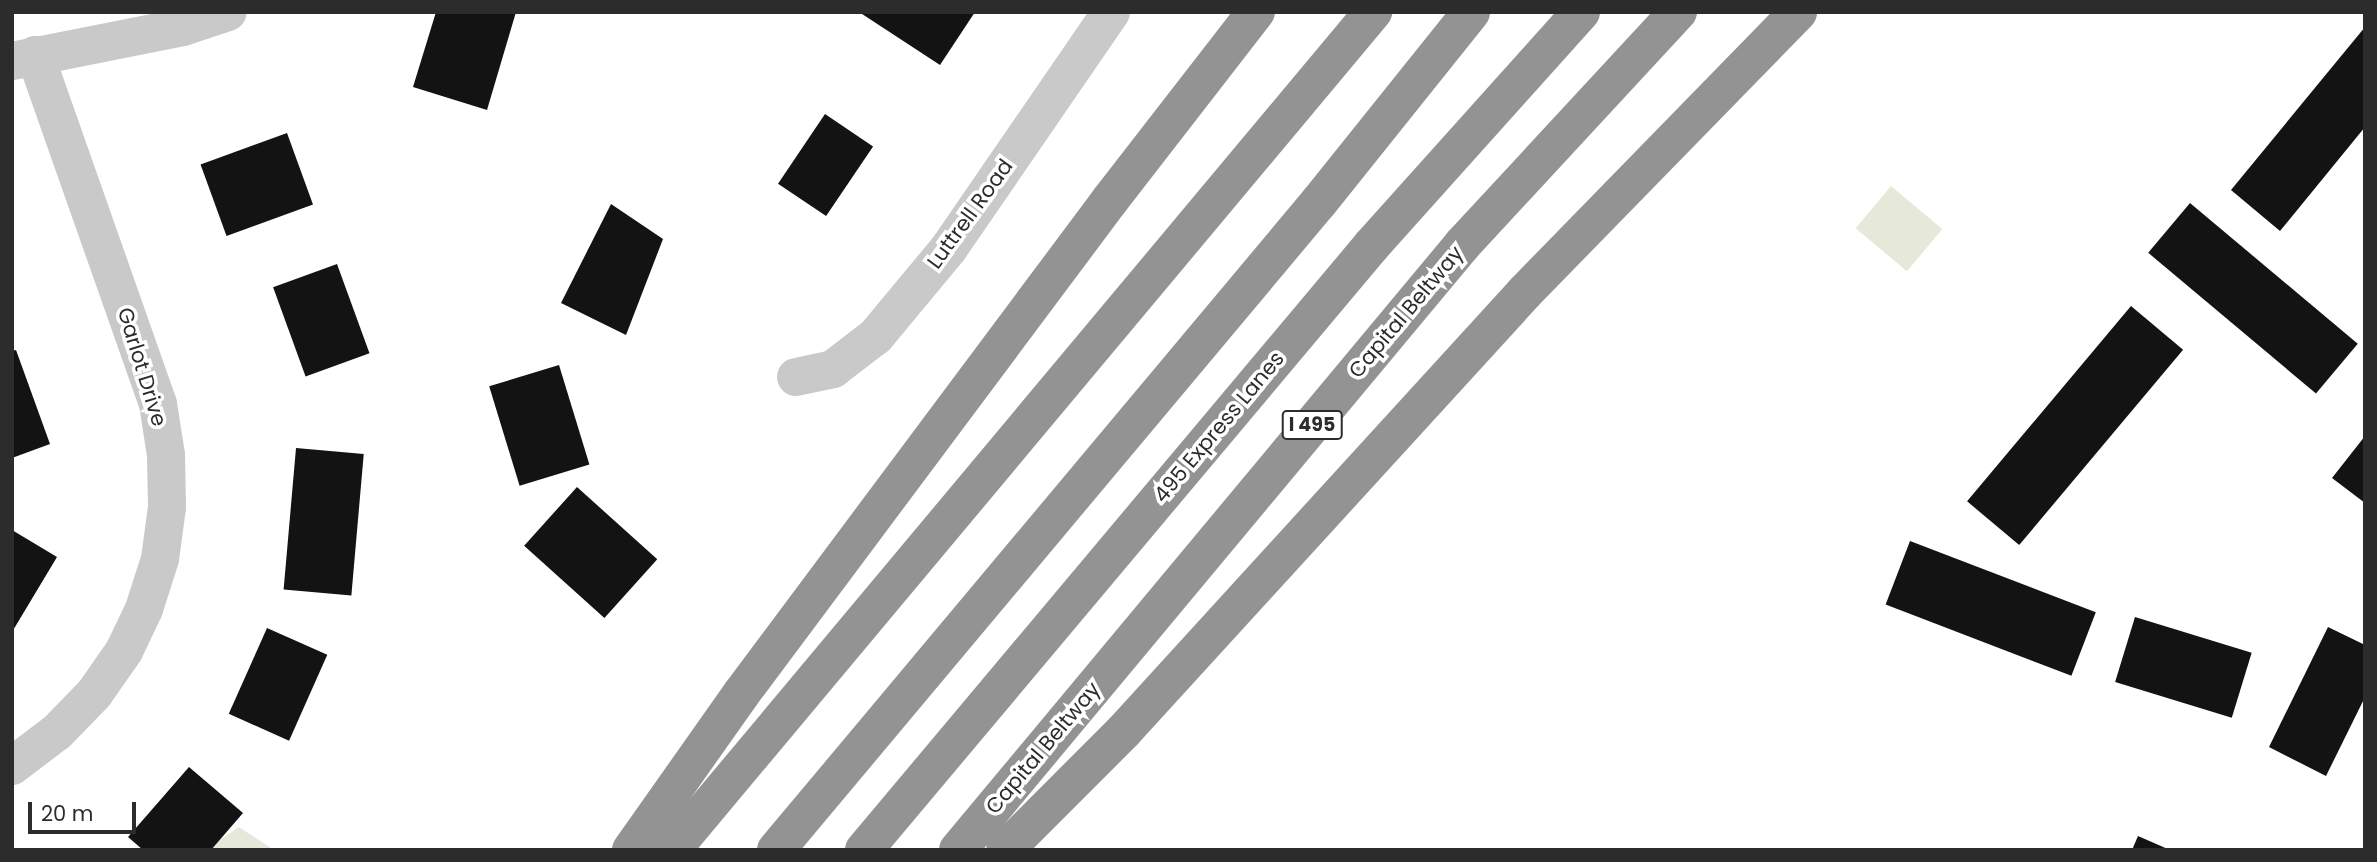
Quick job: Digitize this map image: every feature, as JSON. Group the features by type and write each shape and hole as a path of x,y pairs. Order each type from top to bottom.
{"highway":[{"path":"631,850 749,683 1102,211 1256,12"},
{"path":"672,850 1373,12"},
{"path":"776,850 1301,223 1471,12"},
{"name":"495 Express Lanes","path":"864,850 1372,245 1581,12"},
{"name":"Capital Beltway","path":"958,850 1462,245 1678,12"},
{"path":"1005,850 1123,732 1525,292 1798,12"}],"street":[{"path":"23,58 183,27 228,12"},
{"name":"Luttrell Road","path":"796,377 833,369 876,336 949,248 1111,12"},
{"name":"Garlot Drive","path":"12,766 57,732 94,694 124,651 144,609 160,559 167,507 166,455 158,404 23,58"}],"green space":[{"path":"1891,186 1942,229 1907,271 1856,228"},
{"path":"239,827 274,850 205,850"}],"building":[{"path":"436,12 516,12 487,110 413,87"},
{"path":"859,12 975,12 940,65"},
{"path":"2365,27 2365,127 2280,231 2231,190"},
{"path":"825,114 873,146 826,216 778,184"},
{"path":"287,133 313,204 227,236 201,164"},
{"path":"2190,203 2358,344 2316,394 2148,253"},
{"path":"611,204 663,239 626,335 561,303"},
{"path":"337,264 369,353 306,377 273,287"},
{"path":"2131,306 2183,350 2019,545 1967,501"},
{"path":"16,350 50,444 12,458 12,351"},
{"path":"559,365 589,464 520,486 489,386"},
{"path":"2365,436 2365,503 2332,478"},
{"path":"296,448 364,454 351,595 284,589"},
{"path":"577,487 657,559 604,618 524,546"},
{"path":"12,530 57,557 12,632"},
{"path":"1910,541 2096,612 2071,676 1886,604"},
{"path":"2135,617 2252,653 2232,718 2115,682"},
{"path":"2328,627 2365,645 2365,697 2326,776 2269,747"},
{"path":"267,628 327,655 289,741 229,714"},
{"path":"189,767 243,813 211,850 143,850 128,837"},
{"path":"2138,836 2170,850 2132,850"}]}
